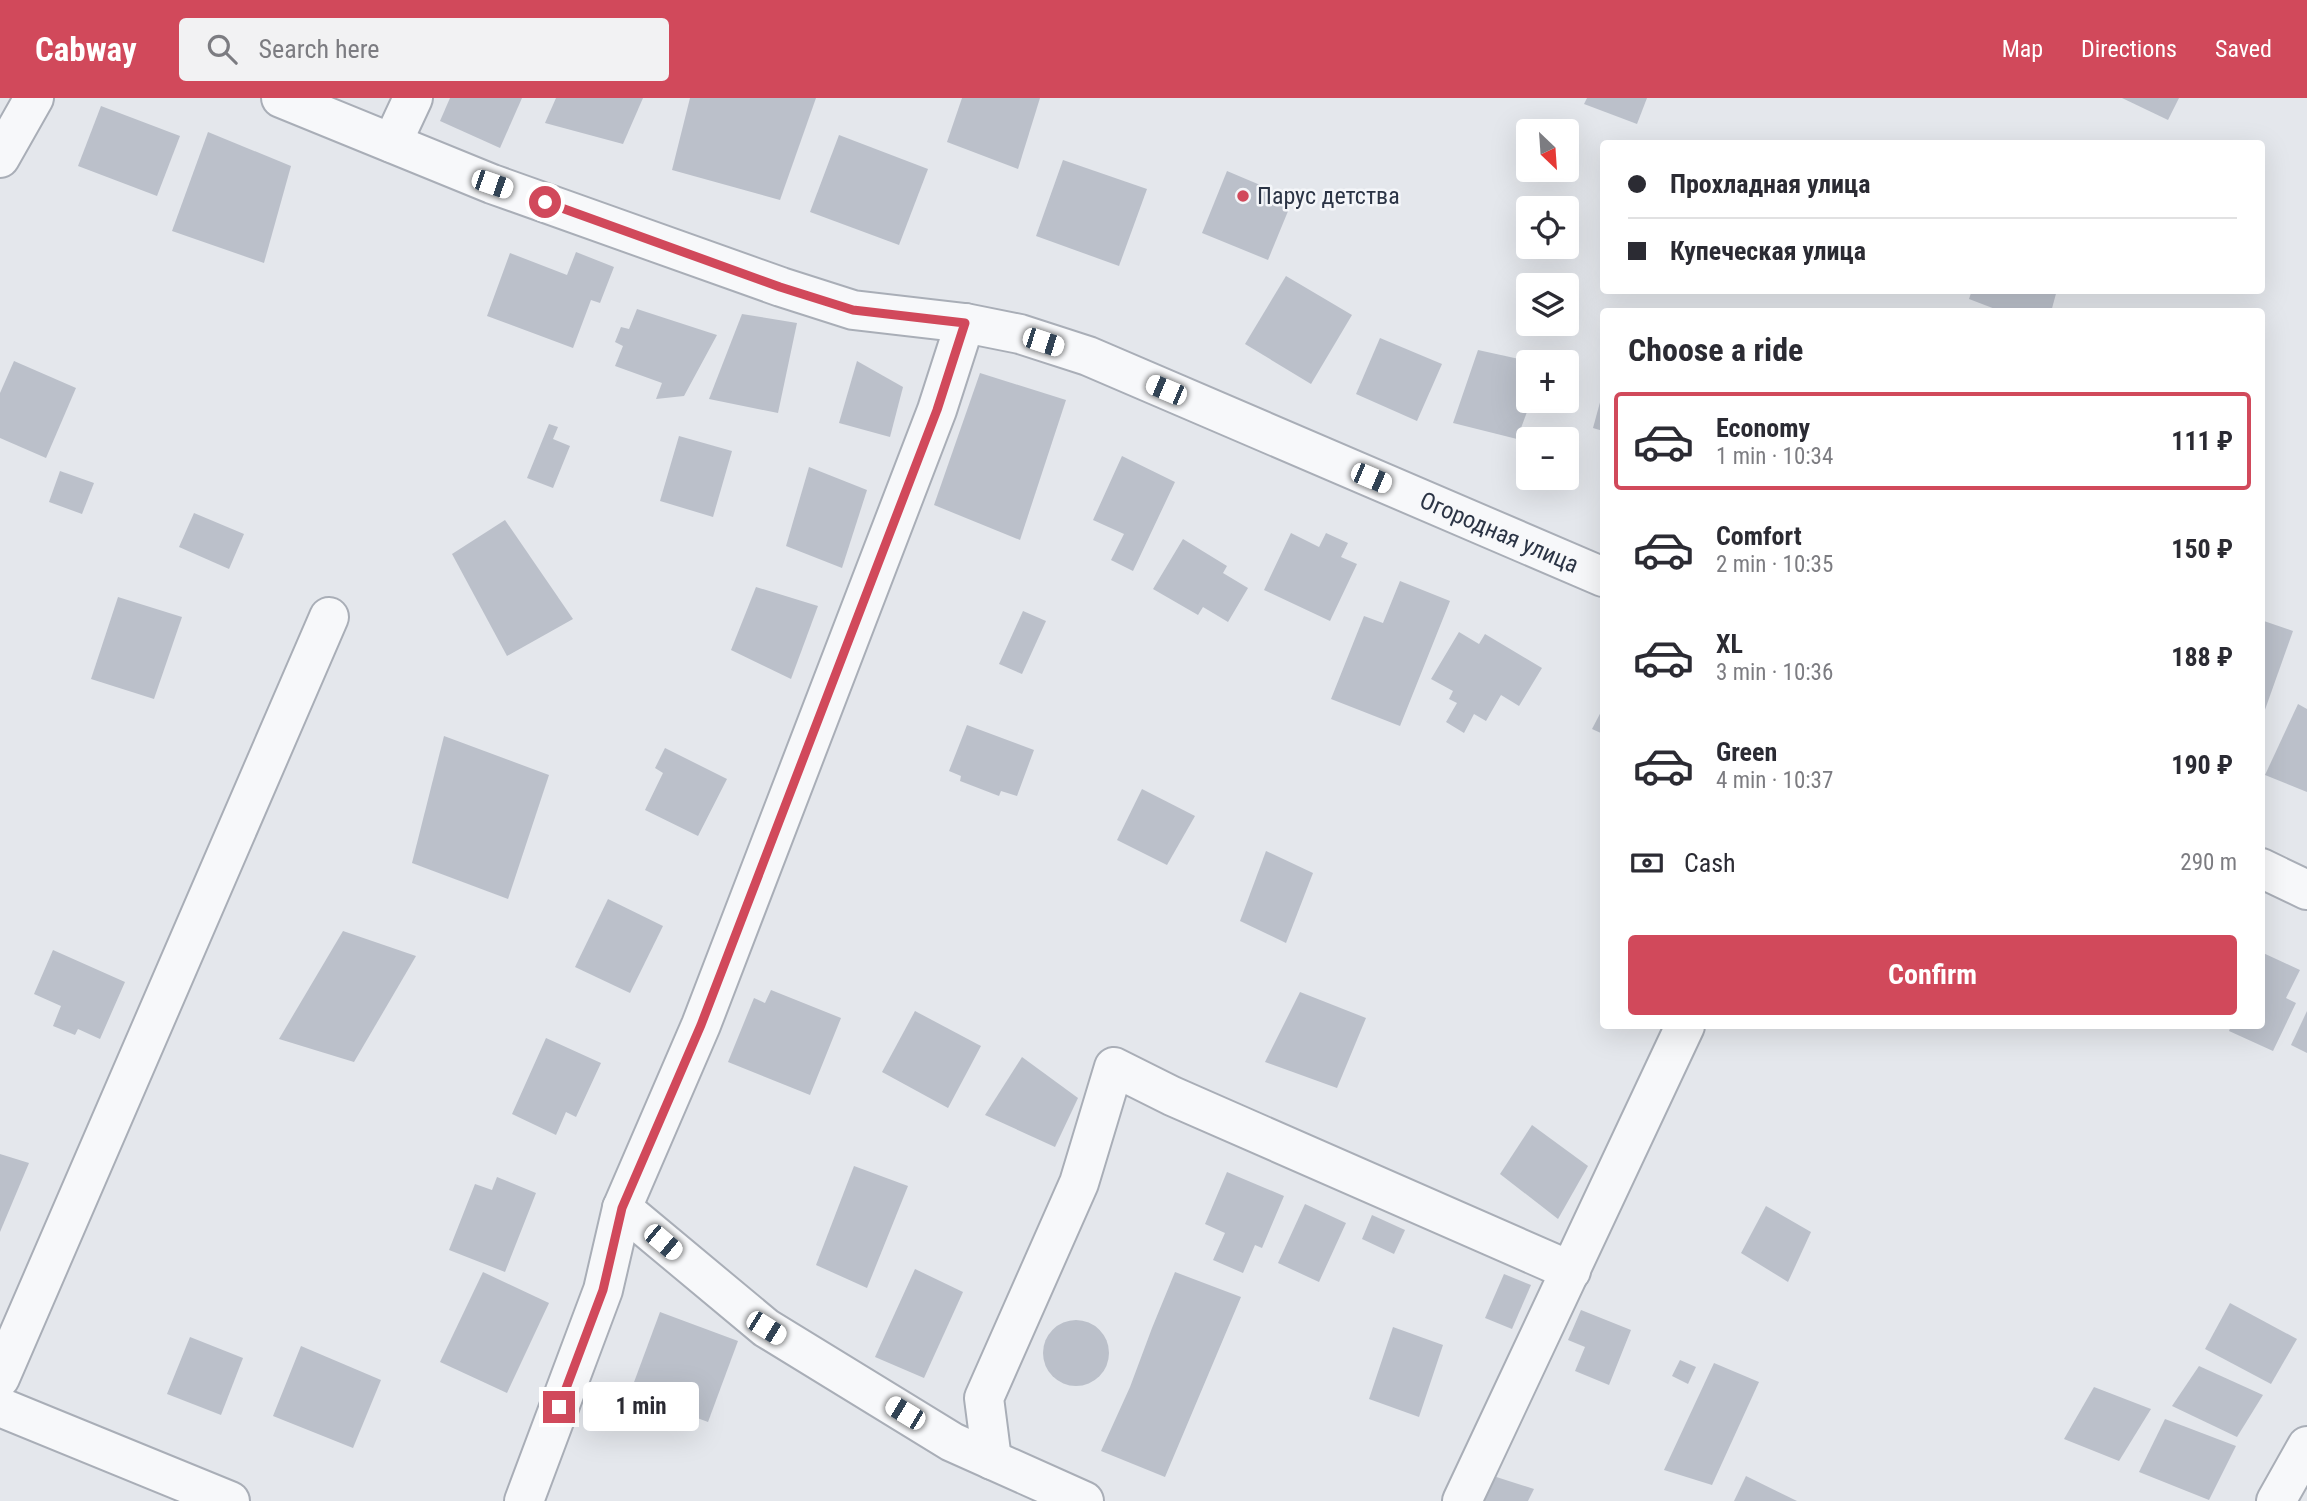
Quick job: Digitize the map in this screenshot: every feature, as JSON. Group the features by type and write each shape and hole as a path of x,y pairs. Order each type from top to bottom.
{"street":[{"path":"0,158 34,98"},
{"name":"Огородная улица","path":"281,98 492,184 780,287 853,310 965,323 1020,334 1088,356 1600,576"},
{"path":"392,143 413,98"},
{"path":"524,1501 603,1290 622,1208 701,1025 937,410 965,323"},
{"path":"0,1378 330,617"},
{"path":"2265,870 2307,890"},
{"path":"1462,1501 1684,1029"},
{"path":"992,1460 984,1398 1079,1184 1114,1067 1172,1096 1571,1271"},
{"path":"622,1208 766,1328 952,1442 1084,1501"},
{"path":"0,1407 230,1501"},
{"path":"2276,1501 2307,1446"}],"building":[{"path":"450,98 522,98 500,148 440,121"},
{"path":"556,98 643,98 623,144 545,123"},
{"path":"690,98 816,98 780,200 672,170"},
{"path":"962,98 1040,98 1018,169 947,142"},
{"path":"1587,98 1647,98 1637,124 1584,104"},
{"path":"2122,98 2179,98 2168,120"},
{"path":"101,106 180,136 157,196 78,166"},
{"path":"208,132 291,166 264,263 172,231"},
{"path":"839,135 928,169 899,245 810,212"},
{"path":"1063,160 1147,189 1119,266 1036,236"},
{"path":"1227,171 1293,199 1268,260 1202,233"},
{"path":"576,252 614,267 600,303 591,300 573,348 487,316 510,253 567,275"},
{"path":"1286,276 1352,315 1311,384 1245,344"},
{"path":"1971,294 2056,294 2052,308 1993,308 1969,299"},
{"path":"637,309 717,335 684,396 656,399 662,383 615,366 623,346 615,342 621,327 629,329"},
{"path":"742,314 797,323 778,413 709,399"},
{"path":"1380,338 1442,364 1417,421 1356,394"},
{"path":"1478,350 1516,358 1516,413 1527,413 1521,427 1516,427 1516,439 1453,423"},
{"path":"14,361 76,388 46,458 0,438 0,393"},
{"path":"857,361 903,387 890,437 839,423"},
{"path":"980,373 1066,400 1020,540 934,505"},
{"path":"1600,402 1600,430 1593,428"},
{"path":"549,424 558,427 553,439 570,446 553,488 527,478"},
{"path":"679,436 732,451 713,517 660,501"},
{"path":"1122,456 1175,482 1133,571 1111,560 1124,534 1093,520"},
{"path":"809,467 867,490 842,568 786,546"},
{"path":"60,471 94,483 82,514 49,502"},
{"path":"194,513 244,534 229,569 179,547"},
{"path":"505,520 573,619 507,656 452,554"},
{"path":"1291,533 1319,547 1326,533 1348,543 1341,557 1357,564 1330,621 1264,590"},
{"path":"1183,539 1227,566 1223,573 1248,588 1228,622 1203,607 1198,615 1153,589"},
{"path":"1400,581 1450,601 1400,726 1331,699 1364,616 1383,623"},
{"path":"756,587 818,606 791,679 731,650"},
{"path":"118,597 182,617 154,699 91,679"},
{"path":"1023,611 1046,621 1022,674 999,664"},
{"path":"2265,621 2293,631 2265,710"},
{"path":"1459,632 1479,644 1485,634 1542,668 1519,706 1501,695 1486,721 1474,714 1464,733 1446,722 1457,703 1449,699 1453,691 1431,679"},
{"path":"2298,704 2307,709 2307,792 2265,775"},
{"path":"1600,714 1600,733 1592,729"},
{"path":"967,725 1034,750 1017,796 1001,791 999,796 960,781 961,776 949,771"},
{"path":"444,736 549,775 508,899 412,863"},
{"path":"665,748 727,779 698,836 645,810 663,773 655,768"},
{"path":"1142,789 1195,816 1167,865 1117,840"},
{"path":"1266,851 1313,873 1286,943 1240,921"},
{"path":"608,899 663,926 630,993 575,967"},
{"path":"343,931 416,956 354,1062 279,1039"},
{"path":"53,950 125,982 100,1039 78,1029 75,1035 53,1026 61,1006 34,994"},
{"path":"2265,954 2300,970 2286,998 2296,1003 2273,1051 2229,1031 2265,1029"},
{"path":"771,990 841,1018 810,1095 728,1062 754,998 765,1003"},
{"path":"1300,992 1366,1018 1337,1088 1265,1062"},
{"path":"915,1011 981,1046 948,1108 882,1072"},
{"path":"2307,1011 2307,1053 2291,1045"},
{"path":"546,1038 601,1063 576,1117 566,1112 556,1135 512,1114"},
{"path":"1022,1057 1078,1098 1055,1147 985,1115"},
{"path":"1532,1125 1588,1166 1558,1219 1500,1174"},
{"path":"0,1154 29,1163 0,1232"},
{"path":"854,1166 908,1186 867,1288 816,1265"},
{"path":"1227,1172 1284,1196 1262,1248 1255,1245 1243,1273 1213,1260 1225,1233 1205,1224"},
{"path":"497,1177 536,1193 505,1272 449,1250 475,1184 492,1190"},
{"path":"1305,1204 1346,1223 1319,1282 1278,1263"},
{"path":"1766,1206 1811,1232 1788,1282 1741,1253"},
{"path":"1372,1215 1405,1230 1394,1254 1362,1239"},
{"path":"915,1269 963,1292 924,1378 875,1357"},
{"path":"483,1272 549,1303 507,1393 440,1362"},
{"path":"1175,1272 1241,1297 1165,1477 1101,1451 1130,1387"},
{"path":"1504,1274 1531,1285 1512,1329 1485,1318"},
{"path":"2230,1303 2297,1339 2271,1384 2205,1349"},
{"path":"1581,1310 1631,1330 1609,1385 1575,1371 1585,1347 1568,1340"},
{"path":"660,1312 738,1341 708,1422 630,1393"},
{"path":"1076,1320 1089,1323 1099,1330 1106,1340 1109,1353 1106,1366 1099,1376 1089,1383 1076,1386 1063,1383 1053,1376 1046,1366 1043,1353 1046,1340 1053,1330 1063,1323"},
{"path":"1393,1327 1443,1345 1419,1417 1369,1399"},
{"path":"190,1337 243,1358 221,1415 167,1394"},
{"path":"301,1346 381,1380 353,1448 273,1416"},
{"path":"1680,1360 1696,1367 1688,1384 1672,1376"},
{"path":"1714,1363 1759,1382 1712,1485 1664,1470"},
{"path":"2199,1366 2263,1395 2237,1437 2172,1406"},
{"path":"2094,1387 2151,1409 2119,1461 2064,1439"},
{"path":"2165,1419 2236,1446 2209,1500 2139,1472"},
{"path":"1487,1474 1534,1489 1528,1501 1475,1501"},
{"path":"1746,1476 1797,1501 1734,1501"}],"place":[{"name":"Парус детства","path":"1243,196"}],"route":[{"path":"545,202 780,287 853,310 965,323 937,410 701,1025 622,1208 603,1290 559,1407"}]}
